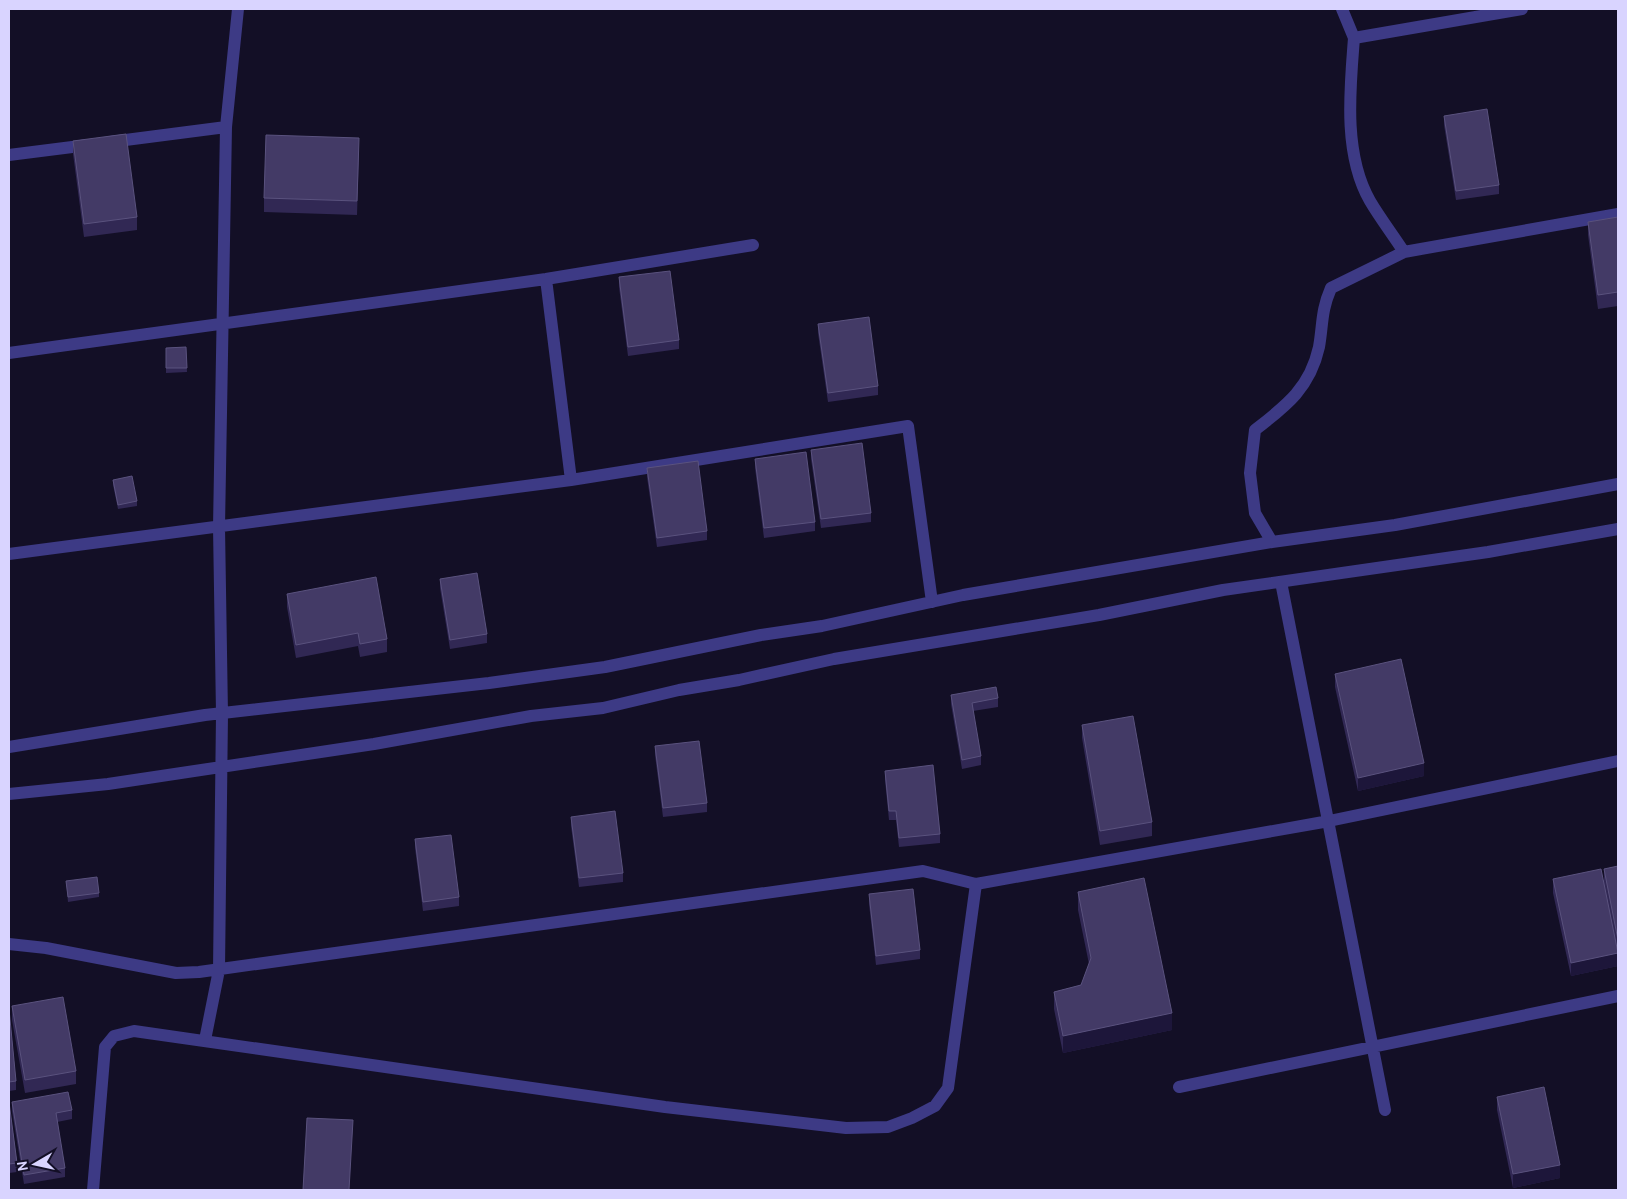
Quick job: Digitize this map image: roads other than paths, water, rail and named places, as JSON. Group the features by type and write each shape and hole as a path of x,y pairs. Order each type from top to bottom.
{"street":[{"path":"204,1040 219,970 222,714 219,527 226,127 238,9"},
{"path":"1342,9 1354,38 1349,105 1356,166 1369,200 1404,252"},
{"path":"1354,38 1522,9"},
{"path":"9,155 226,127"},
{"path":"1272,542 1255,513 1250,473 1255,430 1288,405 1306,384 1319,348 1324,306 1331,288 1404,252 1618,214"},
{"path":"9,353 546,279 753,245"},
{"path":"546,279 571,480"},
{"path":"9,554 571,480 908,426 932,602"},
{"path":"9,748 136,725 489,683 605,667 761,635 822,626 932,602 1272,542 1395,525 1618,484"},
{"path":"9,794 108,784 374,744 531,716 603,708 679,690 739,680 834,659 1099,615 1223,590 1488,552 1618,529"},
{"path":"1281,582 1385,1110"},
{"path":"9,944 46,948 176,973 219,970 923,871 976,884 1329,821 1618,762"},
{"path":"93,1190 105,1047 114,1036 134,1031 665,1107 846,1128 888,1127 912,1118 935,1106 948,1088 976,884"},
{"path":"1179,1087 1618,996"}]}
